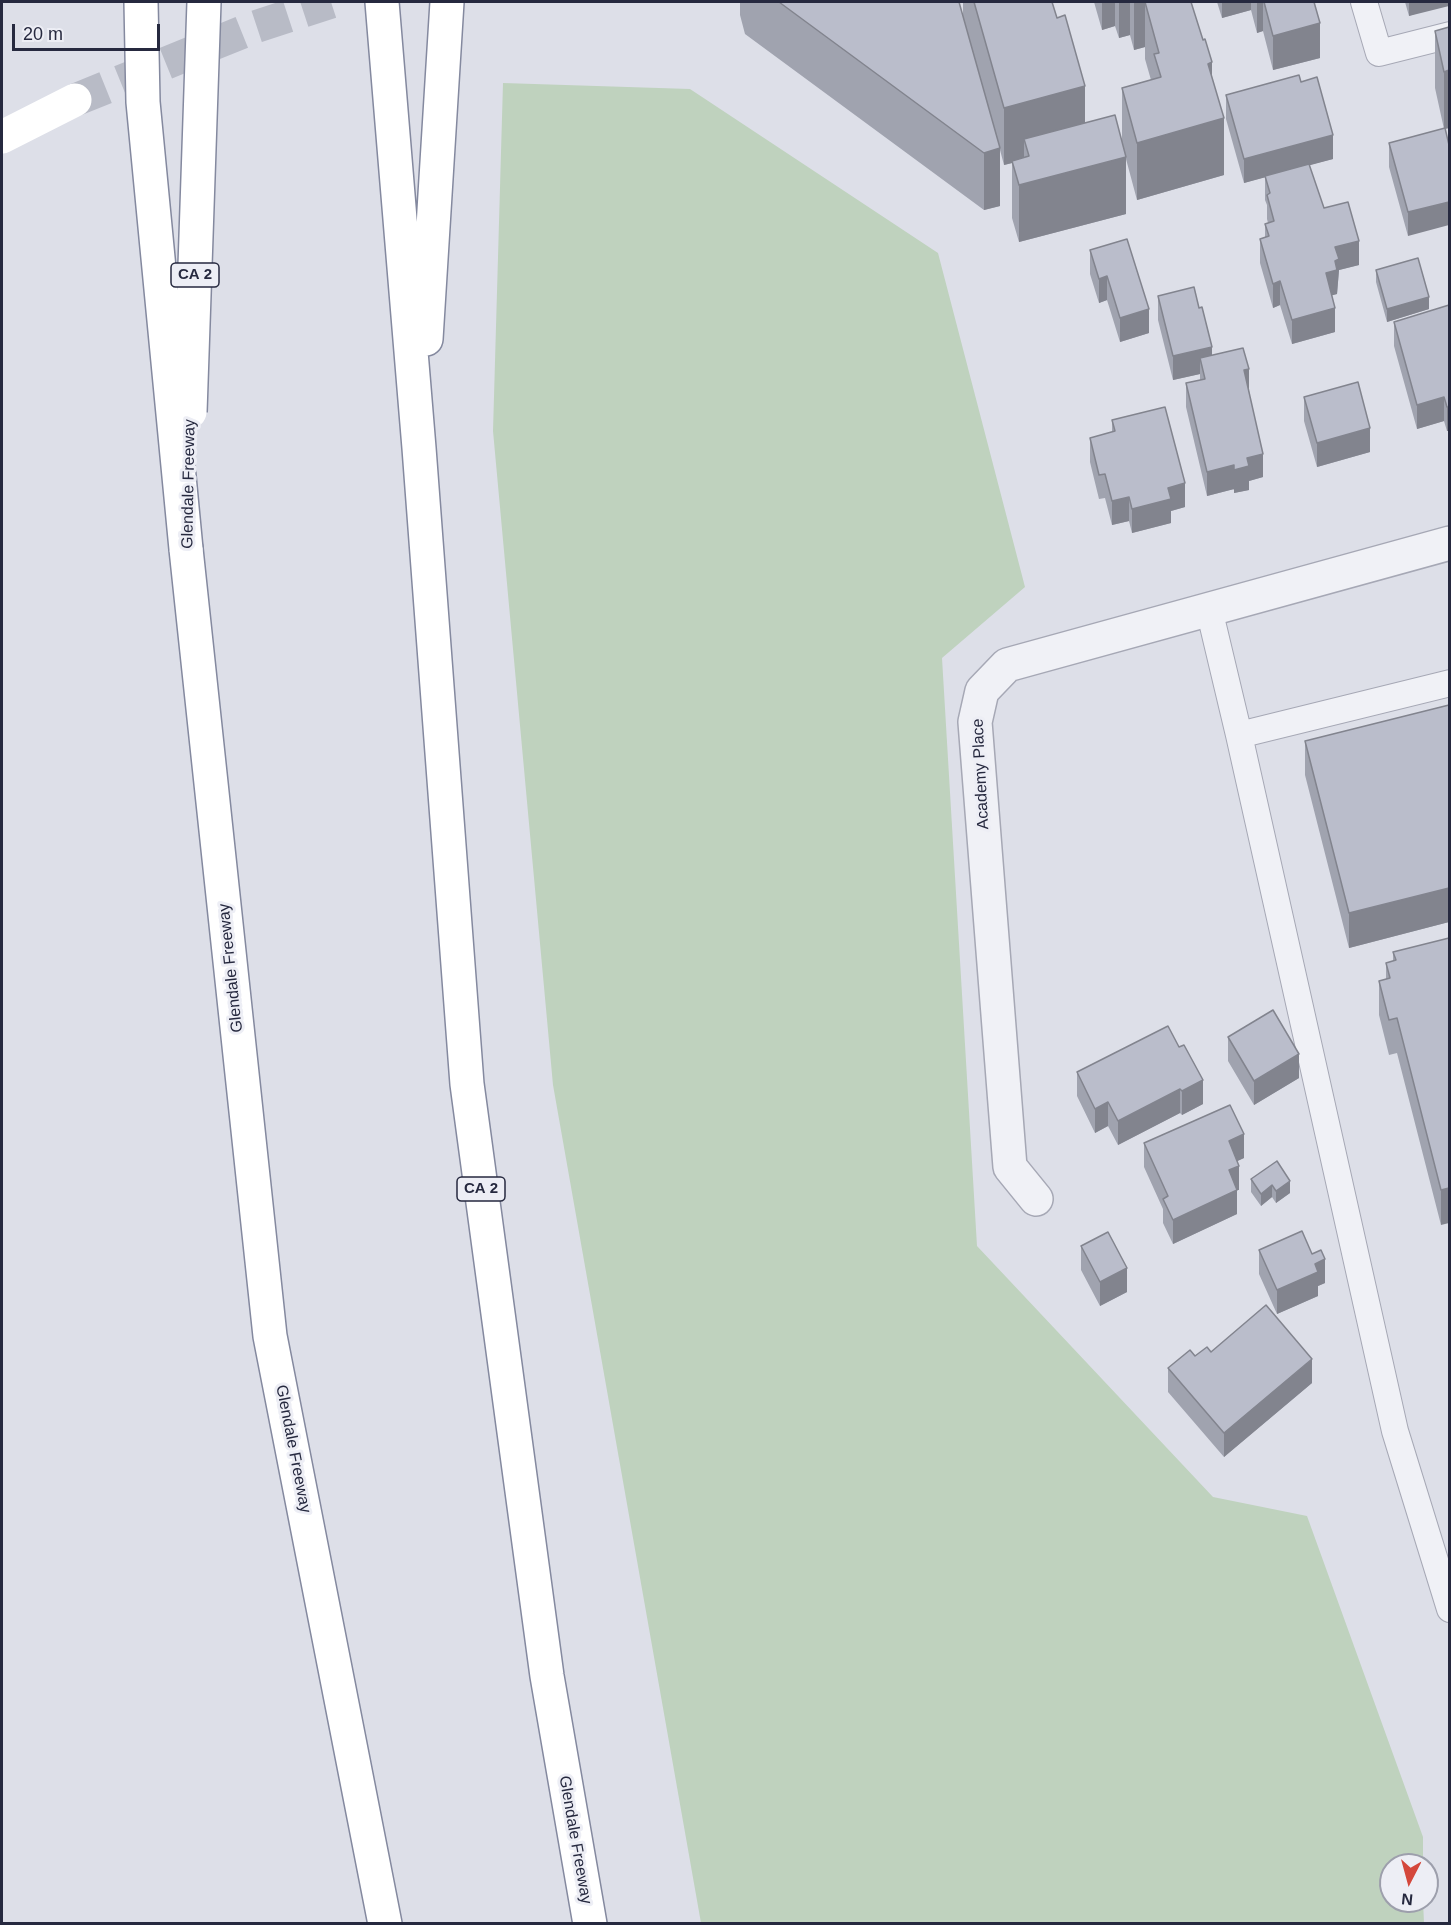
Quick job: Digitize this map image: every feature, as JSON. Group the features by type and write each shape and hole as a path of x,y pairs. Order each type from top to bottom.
{"main road":[{"path":"141,2 143,102 186,549"},
{"name":"Glendale Freeway","path":"204,2 186,549 270,1336 385,1923"},
{"name":"Glendale Freeway","path":"382,2 419,448 467,1084 547,1676 590,1923"},
{"path":"419,448 447,2"},
{"path":"2,137 75,100"}],"street":[{"name":"Academy Place","path":"1036,1199 1010,1167 975,722 982,691 1007,665 1449,543"}],"lane":[{"path":"1364,2 1379,53 1449,35"},
{"path":"1209,609 1395,1431 1449,1609"},
{"path":"1239,735 1449,683"}],"green space":[{"path":"503,83 690,89 938,253 1025,587 942,658 977,1246 1213,1497 1307,1516 1423,1837 1423,1853 1379,1853 1379,1913 1424,1913 1424,1923 701,1923 553,1085 493,431"}],"building":[{"path":"779,2 959,2 1000,148 984,153"},
{"path":"974,2 1052,2 1057,18 1065,15 1085,86 1004,108"},
{"path":"1145,2 1191,2 1212,62 1208,64 1224,118 1137,143 1122,88 1161,77 1154,54 1159,53"},
{"path":"1264,2 1314,2 1320,23 1273,36"},
{"path":"1449,27 1449,70 1444,72 1435,31"},
{"path":"1299,75 1301,82 1317,77 1333,135 1244,159 1226,95"},
{"path":"1115,115 1126,157 1019,185 1012,161 1029,156 1024,139"},
{"path":"1445,128 1449,145 1449,202 1408,212 1389,143"},
{"path":"1309,164 1324,208 1348,202 1359,241 1335,247 1339,259 1335,261 1337,270 1326,273 1335,308 1292,320 1280,281 1273,284 1260,239 1269,236 1265,224 1274,221 1265,176"},
{"path":"1127,239 1149,309 1120,318 1107,276 1099,279 1090,250"},
{"path":"1418,258 1429,297 1387,309 1376,270"},
{"path":"1194,287 1199,308 1202,307 1212,347 1173,356 1158,296"},
{"path":"1449,305 1449,407 1444,397 1417,405 1394,322"},
{"path":"1243,348 1249,369 1244,370 1263,454 1247,458 1249,466 1234,470 1234,465 1207,472 1186,383 1205,379 1200,358"},
{"path":"1358,382 1370,428 1317,443 1304,397"},
{"path":"1165,407 1185,483 1168,488 1171,499 1132,509 1129,497 1112,501 1105,474 1099,475 1090,438 1115,431 1112,420"},
{"path":"1449,705 1449,888 1349,913 1305,741"},
{"path":"1449,938 1449,1188 1441,1190 1397,1018 1389,1020 1379,981 1390,978 1386,963 1396,960 1393,952"},
{"path":"1273,1010 1299,1054 1254,1081 1228,1037"},
{"path":"1168,1026 1179,1047 1184,1045 1203,1080 1182,1091 1180,1089 1118,1121 1108,1102 1095,1109 1077,1072"},
{"path":"1230,1105 1244,1134 1229,1141 1239,1166 1229,1170 1237,1190 1173,1220 1163,1199 1168,1196 1144,1143"},
{"path":"1277,1161 1290,1181 1276,1191 1272,1185 1261,1194 1251,1179"},
{"path":"1302,1231 1312,1254 1321,1250 1325,1259 1315,1264 1318,1272 1277,1290 1259,1250"},
{"path":"1108,1232 1127,1268 1100,1282 1081,1246"},
{"path":"1266,1305 1312,1359 1224,1433 1168,1368 1190,1350 1195,1356 1207,1347 1211,1352"}],"tunnel":[{"path":"75,100 255,27 331,2"}]}
